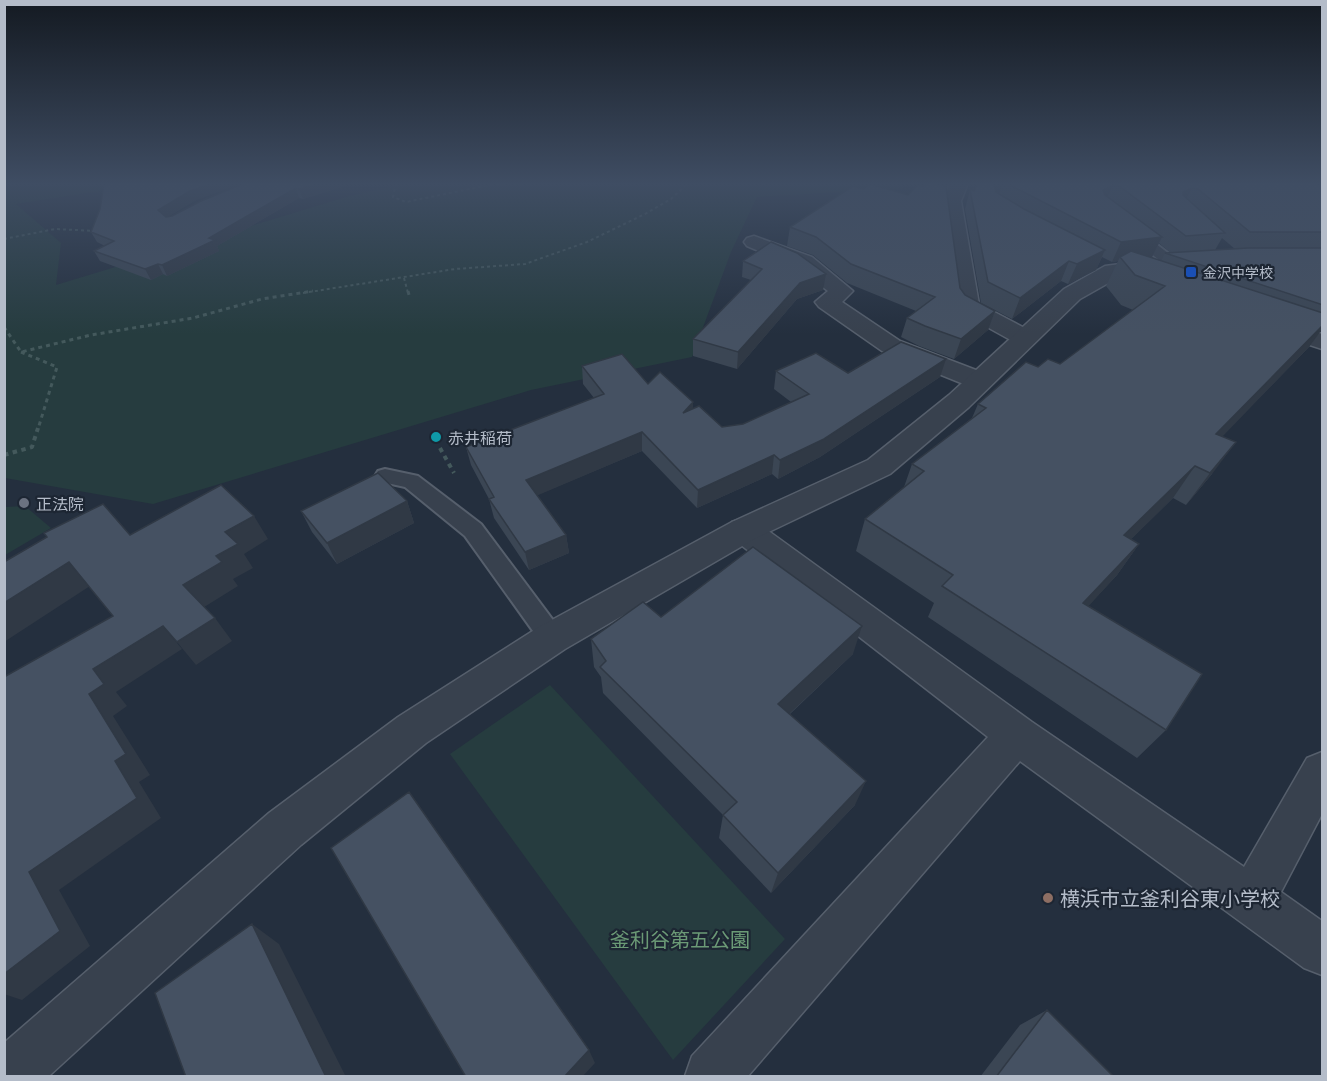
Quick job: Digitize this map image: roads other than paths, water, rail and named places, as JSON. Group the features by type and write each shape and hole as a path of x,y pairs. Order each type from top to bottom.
{"street":[{"path":"957,233 968,308 1025,338"},
{"path":"754,242 804,262 842,291 827,302 891,346 980,381"},
{"path":"9,1077 285,829 412,730 552,638 744,530 879,467 980,381 1072,294 1108,267 1179,270"},
{"path":"1247,316 1323,342"},
{"path":"744,530 1017,735 1323,950"},
{"path":"712,1077 1017,735"},
{"path":"1252,899 1323,772"}],"lane":[{"path":"1133,233 1179,270"},
{"path":"385,476 411,481 472,530 552,638"}],"place":[{"name":"金沢中学校","path":"1191,272"},
{"name":"赤井稲荷","path":"436,437"},
{"name":"正法院","path":"24,503"},
{"name":"横浜市立釜利谷東小学校","path":"1048,898"}],"park label":[{"name":"釜利谷第五公園","path":"680,939"}]}
